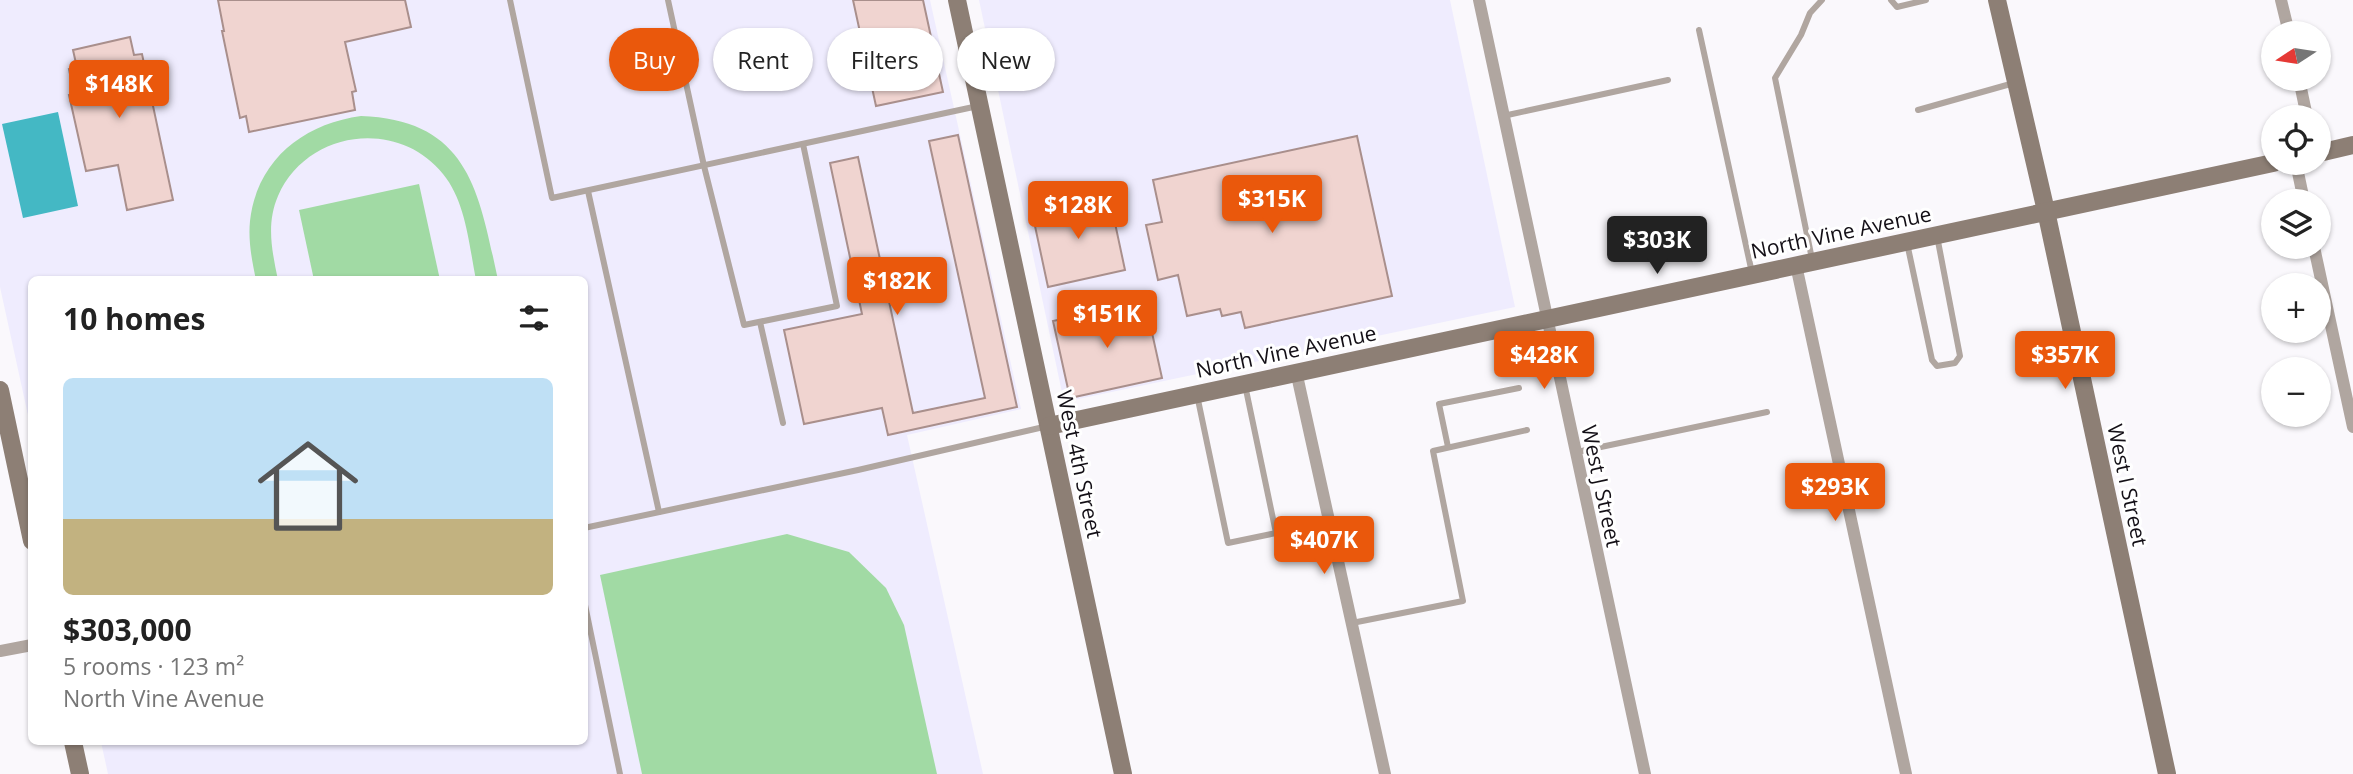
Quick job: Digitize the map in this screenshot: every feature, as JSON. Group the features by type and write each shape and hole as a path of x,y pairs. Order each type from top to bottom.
{"street":[{"name":"West 4th Street","path":"957,0 1123,774"},
{"name":"West J Street","path":"1479,0 1645,774"},
{"name":"West I Street","path":"1997,0 2046,211 2167,774"},
{"path":"2281,0 2286,21"},
{"path":"2331,150 2353,145"},
{"name":"North Vine Avenue","path":"1049,426 2261,166"},
{"path":"2317,259 2353,428"},
{"path":"1804,263 1906,774"},
{"path":"1296,371 1385,774"},
{"path":"0,390 28,522"},
{"path":"0,652 28,646"},
{"path":"74,745 80,774"}],"lane":[{"path":"510,0 552,198 980,106"},
{"path":"668,0 704,166 744,325 837,306 803,144"},
{"path":"1804,263 1775,78 1801,35 1810,13 1822,0"},
{"path":"1891,0 1898,6 1926,0"},
{"path":"1699,30 1752,274"},
{"path":"1503,116 1668,80"},
{"path":"1918,110 2016,83"},
{"path":"588,191 659,512"},
{"path":"1907,241 1932,360 1937,366 1955,363 1960,356 1937,234"},
{"path":"760,322 783,423"},
{"path":"1245,383 1276,533"},
{"path":"1448,447 1439,404 1518,388"},
{"path":"1196,393 1228,543 1329,522"},
{"path":"1575,453 1767,412"},
{"path":"588,527 1049,426"},
{"path":"1352,623 1463,601 1433,451 1527,430"},
{"path":"588,619 620,774"}],"shaded area":[{"path":"0,0 930,0 936,28 827,28 827,91 943,91 943,58 1021,409 907,435 983,774 108,774 102,745 588,745 588,276 28,276 28,415 0,287"},
{"path":"979,0 1450,0 1515,307 1064,402 998,91 1055,91 1055,28 985,28"}],"green space":[{"path":"361,116 397,121 426,131 447,147 463,167 475,191 497,276 475,276 462,211 443,174 424,156 402,145 379,139 354,139 331,145 310,157 292,174 278,196 272,217 272,248 277,276 255,276 250,221 254,199 262,180 286,149 320,127"},
{"path":"419,184 439,276 313,276 299,210"},
{"path":"787,534 849,552 886,588 904,625 937,774 642,774 600,575"}],"water":[{"path":"58,112 78,206 23,218 2,124"}],"building":[{"path":"218,0 405,0 411,27 345,42 356,91 352,92 355,110 249,132 246,116 240,118"},
{"path":"853,0 923,0 929,28 859,28"},
{"path":"130,37 134,55 142,54 173,200 127,210 118,165 86,171 69,95 74,94 69,69 77,68 73,50"},
{"path":"873,91 943,92 876,106"},
{"path":"958,135 1017,407 888,435 882,408 804,424 784,330 862,314 830,163 858,157 913,413 985,398 929,141"},
{"path":"1357,136 1392,296 1245,328 1241,312 1222,316 1220,309 1187,316 1178,275 1158,280 1146,225 1162,222 1153,180"},
{"path":"1109,195 1125,270 1048,287 1032,212"},
{"path":"1145,301 1162,378 1070,398 1053,321"}]}
